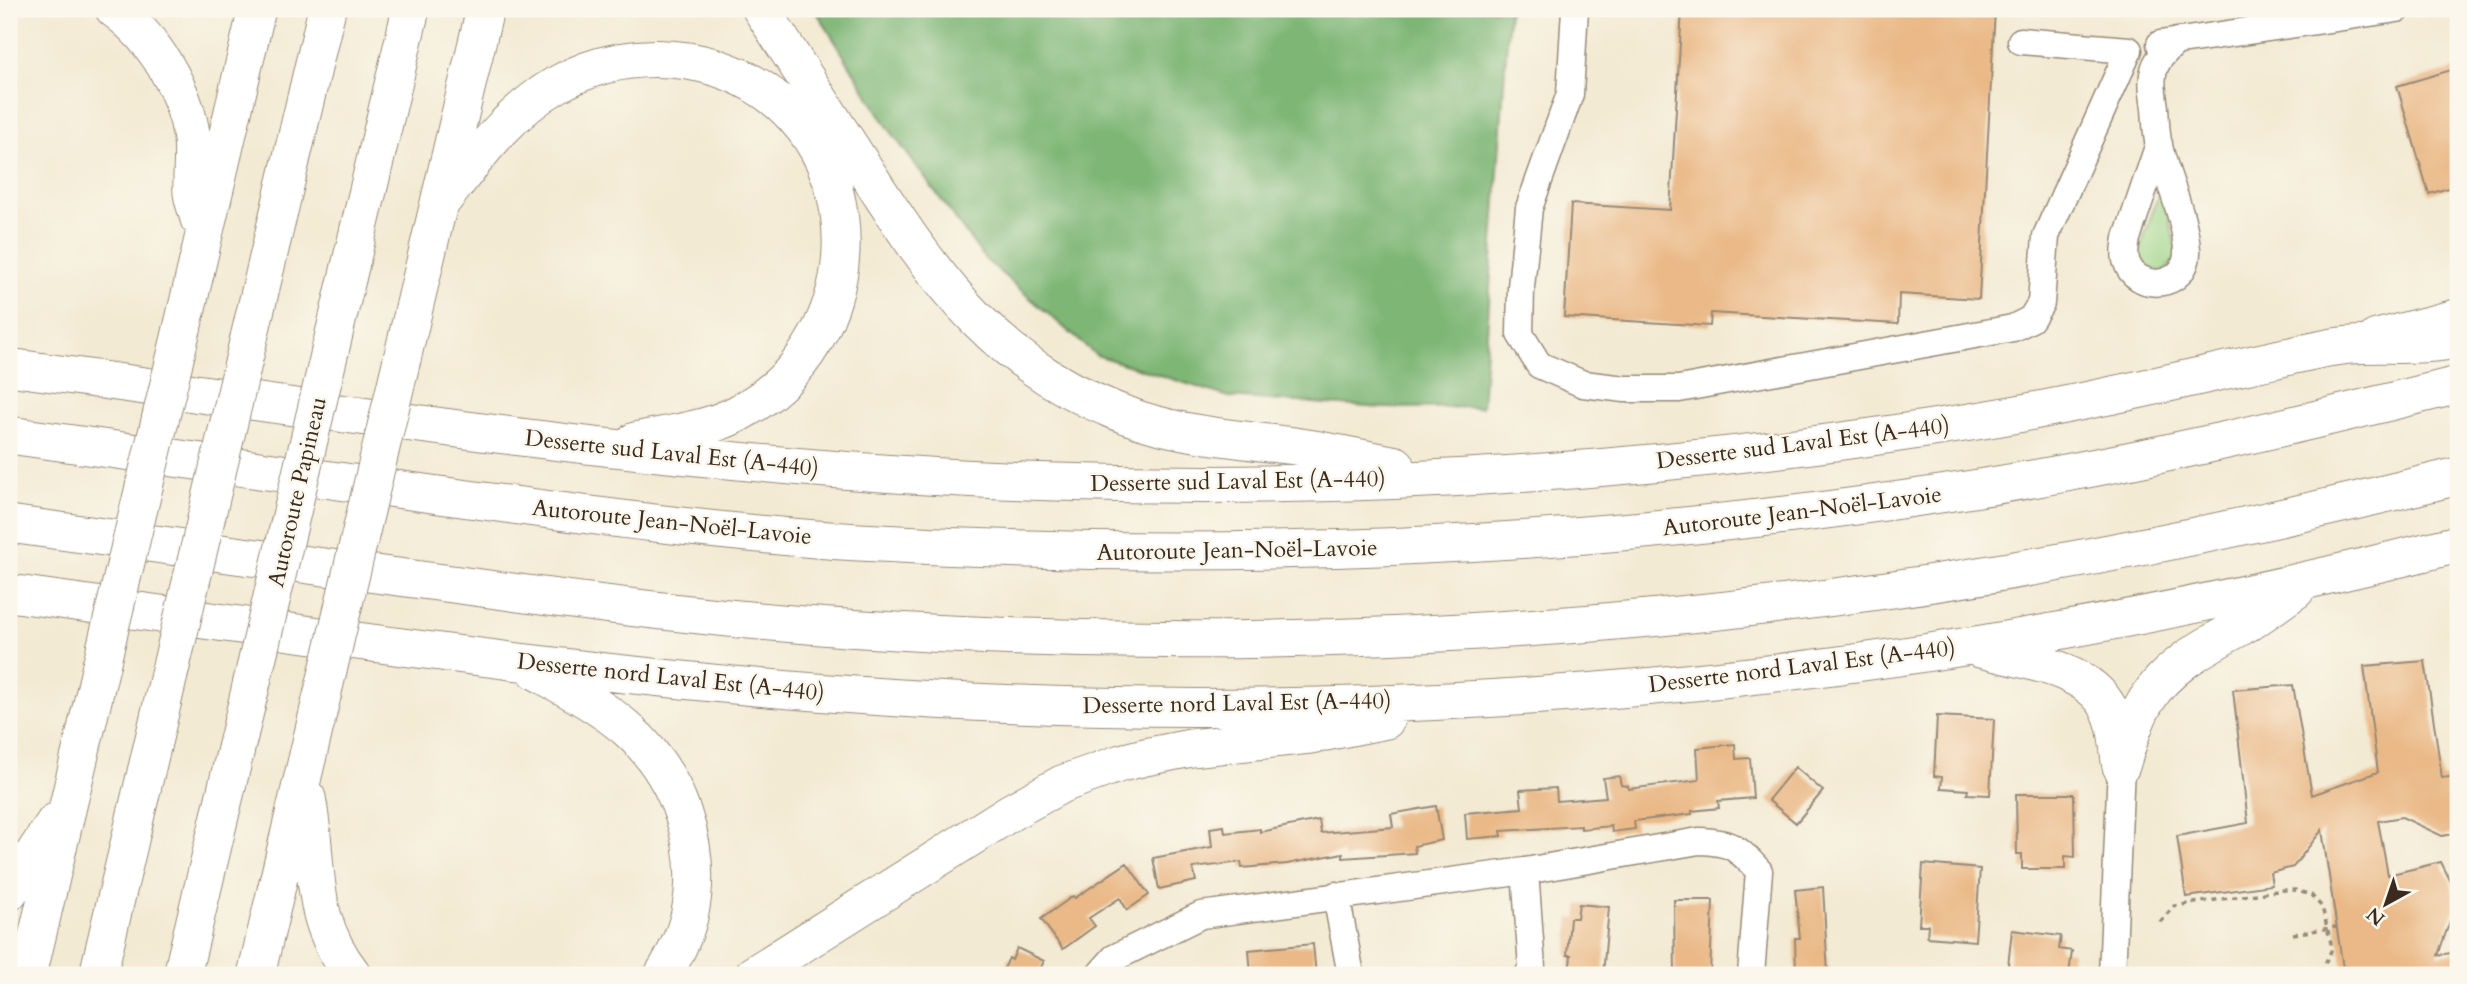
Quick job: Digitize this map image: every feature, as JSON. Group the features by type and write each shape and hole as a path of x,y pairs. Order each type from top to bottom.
{"highway":[{"path":"114,9 152,46 176,89 192,138 192,195 204,237"},
{"path":"28,975 257,9"},
{"path":"98,975 327,9"},
{"name":"Autoroute Papineau","path":"182,975 411,9"},
{"path":"256,975 485,9"},
{"path":"761,9 922,256 987,332 1036,370 1096,403 1160,426 1289,445 1459,476"},
{"path":"439,205 514,115 555,85 585,71 617,62 649,58 679,60 728,71 765,91 789,111 808,133 833,188 841,237 841,267 833,300 813,343 785,378 761,399 736,414 698,428 603,448"},
{"path":"2333,346 2436,345 2458,339"},
{"name":"Desserte sud Laval Est (A-440)","path":"9,368 603,448 826,470 1050,482 1260,484 1459,476 1695,458 1937,427 2123,394 2333,346"},
{"name":"Autoroute Jean-Noël-Lavoie","path":"9,435 600,517 807,538 1113,552 1299,551 1424,547 1553,538 1691,526 1840,508 1965,490 2144,458 2296,425 2458,385"},
{"path":"9,524 522,594 745,620 1026,637 1305,639 1598,623 1890,590 2169,542 2323,509 2458,476"},
{"name":"Desserte nord Laval Est (A-440)","path":"9,593 523,663 781,690 991,703 1301,705 1508,697 1740,676 1968,646 2106,622 2310,580 2458,544"},
{"path":"2121,766 2140,713 2155,688 2166,677 2201,649 2244,625 2310,580"},
{"path":"1968,646 2064,671 2085,682 2108,708 2116,731 2121,766"},
{"path":"523,663 610,715 643,744 666,775 689,834 694,872 690,915 683,936 663,975"},
{"path":"753,975 1011,812 1062,784 1099,770 1191,748 1310,735 1508,697"},
{"path":"303,776 313,829 314,873 321,915 333,945 353,975"},
{"path":"9,892 69,801"}],"main road":[{"name":"Desserte sud Laval Est (A-440)","path":"2333,346 2458,315"}],"street":[{"path":"1575,9 1570,94 1529,208 1521,287 1520,334 1539,365 1583,384 1625,389 1679,389 2013,328 2031,319 2041,303 2046,236 2129,50"},
{"path":"2021,41 2129,50 2397,9"},
{"path":"2158,176 2159,144 2152,89 2153,73 2158,61 2177,41"},
{"path":"2112,975 2121,766"},
{"path":"1099,975 1114,958 1201,915 1525,871 1699,841 1723,842 1743,853 1759,871 1751,975"},
{"path":"1525,871 1532,968 1528,975"},
{"path":"1336,895 1351,975"}],"path":[{"path":"2160,922 2174,906 2295,890 2311,895 2326,915 2328,928 2331,951 2323,968 2323,975"},
{"path":"2293,934 2336,927"}],"green space":[{"path":"815,9 1509,9 1482,407 1383,408 1229,397 1096,355 985,259 889,129"},
{"path":"2158,195 2163,195 2178,256 2164,272 2145,265 2139,253"}],"building":[{"path":"1682,9 1995,9 1979,299 1899,294 1898,324 1711,313 1710,326 1564,317 1571,204 1670,210"},
{"path":"2458,68 2458,185 2429,194 2397,86"},
{"path":"2425,661 2442,778 2458,776 2458,833 2442,836 2402,817 2378,821 2388,875 2441,862 2451,882 2456,904 2438,955 2458,952 2458,975 2344,975 2322,830 2293,867 2270,873 2272,885 2186,897 2177,836 2248,823 2233,690 2293,685 2312,795 2378,772 2364,666"},
{"path":"1937,716 1994,719 1990,795 1967,794 1968,790 1941,788 1942,777 1934,776"},
{"path":"1735,744 1736,759 1750,758 1753,798 1718,801 1719,808 1692,811 1692,814 1634,821 1635,829 1612,832 1611,826 1581,829 1581,826 1501,831 1502,836 1467,839 1465,813 1522,808 1520,790 1556,788 1557,801 1606,797 1603,778 1619,776 1621,785 1628,786 1629,789 1699,780 1697,748"},
{"path":"1795,767 1823,791 1796,823 1768,800"},
{"path":"2016,794 2074,794 2075,857 2065,856 2065,869 2022,869 2022,854 2017,854"},
{"path":"1436,806 1442,840 1414,846 1415,853 1343,858 1343,853 1287,864 1242,868 1241,862 1193,868 1196,881 1159,889 1153,858 1212,847 1210,828 1224,826 1225,833 1260,829 1260,832 1319,820 1321,833 1393,827 1391,814"},
{"path":"1127,863 1149,895 1127,910 1120,898 1089,918 1095,926 1063,949 1041,919"},
{"path":"1923,864 1980,869 1975,941 1927,937 1928,925 1919,925"},
{"path":"1823,887 1828,975 1796,975 1795,938 1800,938 1795,890"},
{"path":"1674,900 1713,900 1710,975 1675,975"},
{"path":"1579,904 1609,907 1603,975 1569,975 1571,955 1567,955 1570,918 1577,918"},
{"path":"2012,930 2061,936 2059,949 2072,951 2069,975 2007,975"},
{"path":"1313,944 1316,975 1286,975 1286,971 1251,975 1249,950"},
{"path":"1017,948 1044,961 1039,972 1047,975 1001,975"}]}
